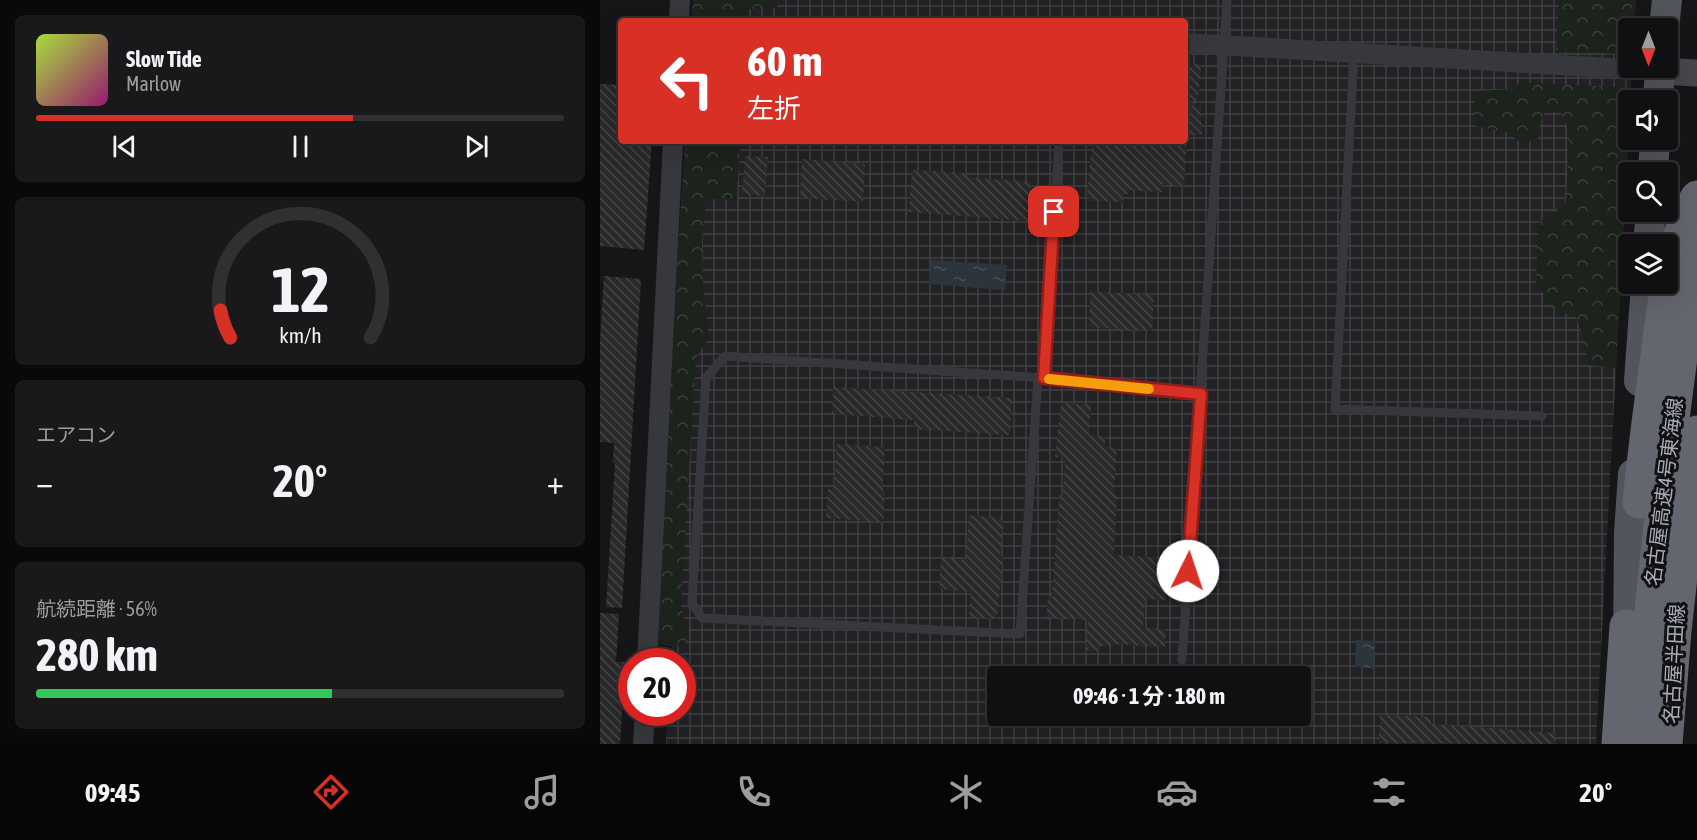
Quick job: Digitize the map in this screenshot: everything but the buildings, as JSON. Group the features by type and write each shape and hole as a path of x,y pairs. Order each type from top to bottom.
{"highway":[{"path":"1618,744 1626,626 1661,323 1674,256 1682,230 1697,197"},
{"name":"名古屋高速4号東海線","path":"1640,744 1648,628 1662,496 1697,242"},
{"name":"名古屋高速4号東海線","path":"1668,744 1675,631 1697,432"},
{"path":"1668,744 1697,536"}],"main road":[{"path":"1665,18 1666,0"},
{"name":"名古屋半田線","path":"1668,744 1697,189"},
{"path":"1628,744 1629,532 1645,294"}],"street":[{"path":"679,18 680,0"},
{"path":"1188,43 1618,67"},
{"path":"1678,71 1697,73"},
{"path":"648,648 673,144"},
{"path":"643,744 644,726"}],"lane":[{"path":"1182,660 1227,0"},
{"path":"1353,53 1335,409 1542,416"},
{"path":"1059,144 1041,378 1020,634 702,618 692,603 706,378 725,356 1041,378 1201,394"}],"shaded area":[{"path":"693,0 1636,0 1635,18 1618,18 1618,78 1631,78 1631,90 1618,90 1618,150 1628,150 1627,162 1618,162 1618,222 1624,222 1623,234 1618,234 1618,294 1620,294 1596,744 666,744 667,726 696,726 696,648 672,648 672,646 654,644 685,144 1188,144 1188,18 692,18"}],"green space":[{"path":"693,0 778,0 777,8 748,9 747,18 692,18"},
{"path":"1559,0 1636,0 1635,18 1618,18 1618,54 1556,52"},
{"path":"1519,82 1631,88 1631,90 1618,90 1618,150 1628,150 1627,162 1618,162 1618,222 1624,222 1623,234 1618,234 1618,294 1620,294 1616,368 1588,365 1582,333 1575,314 1559,312 1536,285 1538,223 1566,203 1569,131 1561,112 1545,112 1540,124 1538,139 1522,144 1507,132 1475,126 1474,91 1516,89"},
{"path":"685,144 740,144 737,200 706,199 702,241 703,283 709,338 696,358 681,604 683,616 689,625 687,646 654,644"}],"water":[{"path":"931,260 1007,265 1005,290 929,284"},
{"path":"1356,640 1375,641 1373,668 1355,667"}],"slow traffic":[{"path":"1049,379 1149,389"}],"route":[{"path":"1054,212 1044,378 1201,394 1188,571"}]}
